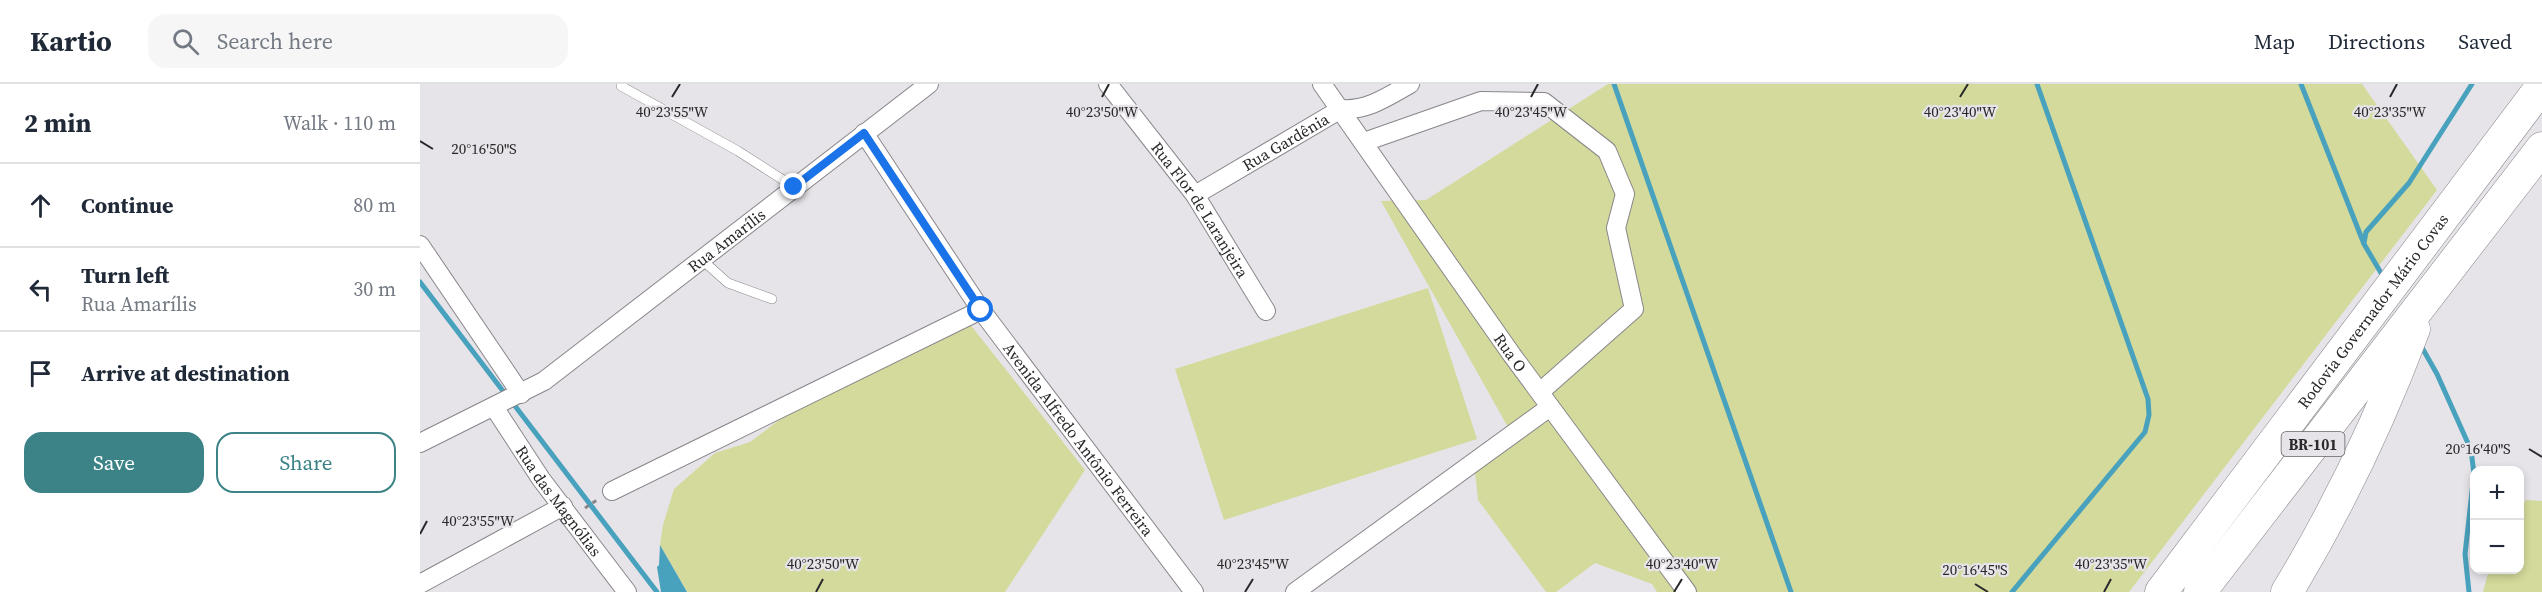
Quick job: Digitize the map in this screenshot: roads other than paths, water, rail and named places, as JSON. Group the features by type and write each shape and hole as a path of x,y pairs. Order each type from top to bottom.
{"highway":[{"name":"Rodovia Governador Mário Covas","path":"2161,592 2542,86"},
{"name":"Rodovia Governador Mário Covas","path":"2200,592 2542,147"},
{"path":"2287,592 2327,524 2357,465 2401,363 2425,297"},
{"path":"2175,592 2320,404 2337,360"}],"street":[{"name":"Rua Amarílis","path":"420,443 543,381 928,84"},
{"name":"Rua Flor de Laranjeira","path":"1108,84 1195,195 1266,311"},
{"name":"Rua O","path":"1322,84 1545,400 1687,592"},
{"name":"Rua Gardênia","path":"1195,195 1341,109 1358,110 1383,100 1410,84"},
{"path":"1295,592 1545,400 1634,309 1616,228 1625,195 1607,151 1544,102 1481,101 1364,142"},
{"name":"Avenida Alfredo Antônio Ferreira","path":"864,133 981,310 1194,592"},
{"name":"Rua das Magnólias","path":"420,245 507,401 541,479 627,592"},
{"path":"612,491 981,310"},
{"path":"420,584 563,506"}],"lane":[{"path":"621,86 738,151 794,187"},
{"path":"701,259 728,283 772,299"}],"water":[{"path":"660,545 687,592 661,592 657,567"}],"waterway":[{"path":"1614,84 1791,592"},
{"path":"2012,592 2145,432 2149,415 2148,399 2037,84"},
{"path":"2301,84 2364,244 2384,278"},
{"path":"2364,243 2366,232 2409,183 2472,84"},
{"path":"420,282 506,395"},
{"path":"2420,344 2437,374 2471,450 2474,474 2465,554 2469,592"},
{"path":"512,402 657,592"}]}
